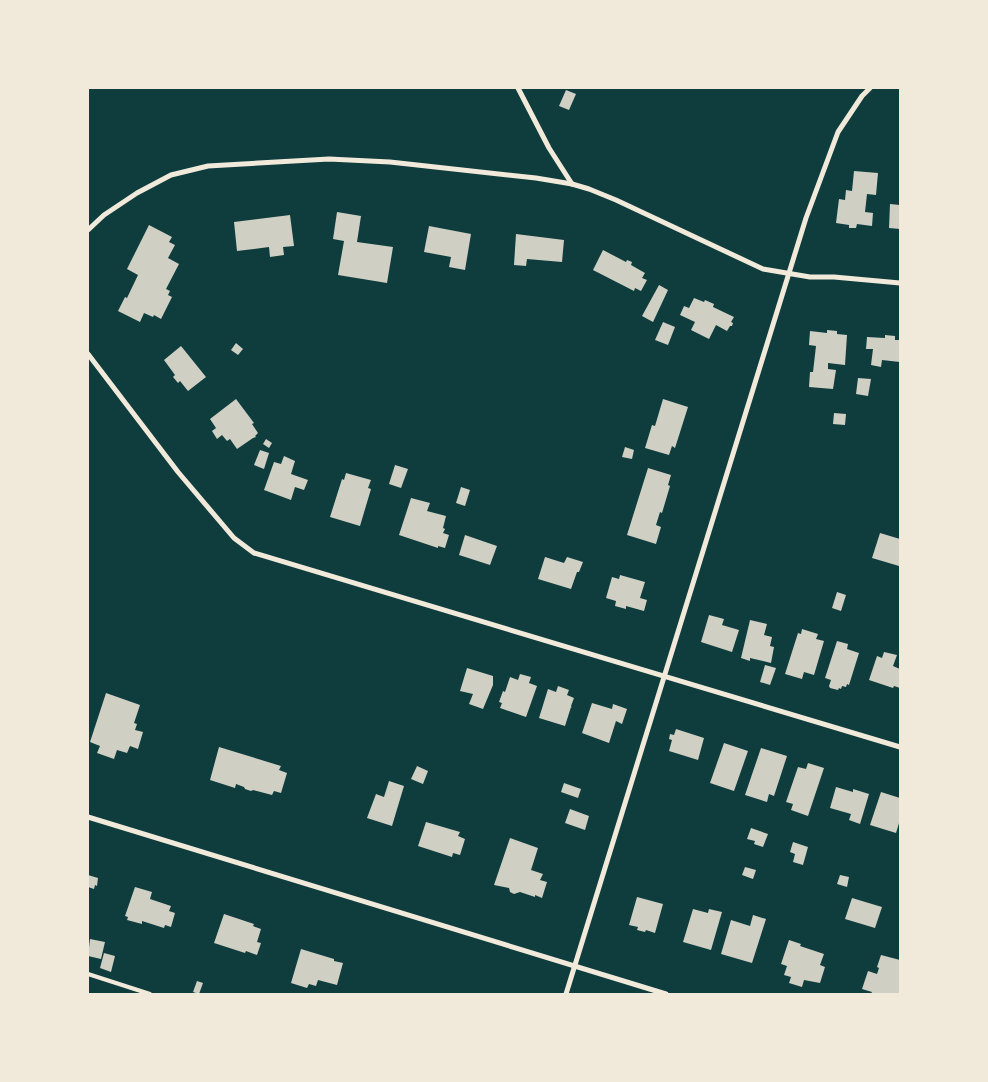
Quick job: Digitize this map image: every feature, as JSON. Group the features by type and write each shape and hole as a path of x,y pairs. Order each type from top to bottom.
{"street":[{"path":"518,88 550,148 572,184"},
{"path":"566,994 806,218 838,132 862,96 870,88"},
{"path":"88,230 104,215 145,188 171,175 208,166 330,159 373,161 536,178 572,184 616,200 763,268 788,274 900,282"},
{"path":"88,354 178,472 234,538 254,553 900,747"},
{"path":"88,817 666,994"}],"lane":[{"path":"88,974 150,994"}],"building":[{"path":"566,90 576,94 569,110 559,106"},
{"path":"854,171 878,173 876,195 867,194 865,212 873,213 872,226 857,224 856,228 849,228 849,225 836,223 839,199 845,200 846,190 852,191"},
{"path":"890,204 900,205 900,229 889,228"},
{"path":"337,212 361,216 357,242 393,247 387,283 338,275 344,241 333,239"},
{"path":"290,215 294,246 283,247 284,255 270,257 269,247 237,251 234,222"},
{"path":"149,225 172,237 169,242 175,245 168,258 179,264 166,289 170,291 168,295 172,297 161,319 144,313 140,322 118,311 125,297 127,298 138,275 127,269"},
{"path":"429,226 471,234 465,270 449,267 451,257 424,252"},
{"path":"516,234 564,240 562,262 527,259 526,266 514,265"},
{"path":"603,250 626,262 627,260 632,262 631,265 645,273 642,278 647,280 641,291 635,288 634,291 593,270"},
{"path":"659,285 668,290 653,322 642,316"},
{"path":"694,298 714,304 713,307 734,317 731,322 733,323 732,326 727,331 716,325 709,339 691,330 695,322 680,315 684,306 689,308"},
{"path":"663,322 675,327 668,345 655,340"},
{"path":"827,330 847,335 845,365 828,363 828,369 836,370 833,389 809,387 810,372 813,372 816,346 809,345 810,331 827,333"},
{"path":"885,335 895,336 895,340 900,340 900,362 882,360 881,367 871,365 873,349 866,349 867,337 885,338"},
{"path":"236,343 243,349 238,355 231,350"},
{"path":"181,346 206,377 188,391 180,381 178,383 173,377 175,375 164,360"},
{"path":"858,378 871,379 868,396 856,394"},
{"path":"236,399 254,423 252,424 258,433 256,437 237,449 230,439 227,441 222,435 217,439 212,431 216,428 210,419"},
{"path":"663,399 688,407 675,448 672,446 669,455 645,448 652,425 655,426"},
{"path":"834,413 846,414 845,425 833,424"},
{"path":"266,439 272,443 269,448 263,444"},
{"path":"625,447 634,450 632,459 622,457"},
{"path":"260,450 269,453 264,469 254,465"},
{"path":"284,456 295,461 291,474 308,480 304,490 295,487 291,500 264,490 274,462 281,464"},
{"path":"395,465 408,469 401,488 389,484"},
{"path":"648,468 671,475 668,485 670,486 662,513 660,512 656,525 661,527 656,544 627,535"},
{"path":"346,473 371,480 368,488 371,489 360,526 330,517 342,479 344,480"},
{"path":"461,487 470,490 465,506 456,503"},
{"path":"411,498 430,503 427,511 446,516 443,533 449,535 445,548 438,546 438,548 399,535"},
{"path":"880,533 900,539 899,566 872,558"},
{"path":"465,535 497,546 490,565 459,555"},
{"path":"545,557 564,563 567,557 583,562 571,589 538,579"},
{"path":"620,575 645,582 640,598 647,600 644,611 626,606 626,609 615,606 616,601 606,598 612,577 619,579"},
{"path":"837,592 846,595 841,611 832,608"},
{"path":"709,615 724,619 722,625 739,630 732,652 701,642"},
{"path":"750,620 767,624 764,635 772,637 770,646 774,647 771,663 741,658"},
{"path":"802,629 818,634 816,639 824,641 814,675 804,672 802,679 785,674 798,633 801,634"},
{"path":"837,641 848,644 847,649 859,653 849,685 847,684 846,687 842,686 838,690 830,688 831,680 825,678"},
{"path":"884,652 897,655 893,666 900,669 900,688 894,686 893,688 869,680 877,656 882,658"},
{"path":"765,665 776,668 770,685 760,682"},
{"path":"467,668 493,676 493,685 483,709 469,704 473,694 460,691"},
{"path":"520,674 531,677 529,683 537,686 526,717 500,708 502,703 499,702 510,677 518,680"},
{"path":"558,686 569,690 567,695 574,698 565,726 539,718 548,689 556,692"},
{"path":"106,693 140,705 134,723 137,724 135,730 143,732 138,749 130,746 127,753 117,750 114,759 97,753 100,746 90,742"},
{"path":"592,703 612,709 613,704 627,709 622,724 616,721 609,743 582,733"},
{"path":"676,729 704,738 698,760 669,751 672,740 669,739 670,734 674,735"},
{"path":"724,743 748,751 734,791 710,783"},
{"path":"219,747 281,766 279,770 287,773 281,793 274,791 272,795 251,791 236,784 235,788 210,780"},
{"path":"761,748 787,756 774,796 769,794 767,802 745,795"},
{"path":"808,763 824,768 808,816 791,810 793,804 786,802 798,767 806,769"},
{"path":"417,766 428,771 423,784 411,779"},
{"path":"389,781 404,786 392,826 367,818 376,794 384,797"},
{"path":"564,783 581,789 578,798 561,792"},
{"path":"836,787 853,792 853,789 869,794 860,824 849,820 851,814 830,808"},
{"path":"881,792 900,798 900,820 896,833 870,825"},
{"path":"570,809 589,816 585,830 565,823"},
{"path":"426,822 460,832 458,836 465,839 460,855 453,853 452,857 418,846"},
{"path":"751,828 768,834 763,847 754,844 755,841 747,839"},
{"path":"510,838 538,848 531,870 543,874 540,880 547,882 542,898 520,892 514,894 510,892 509,888 494,885"},
{"path":"793,842 808,847 803,865 793,862 795,854 790,852"},
{"path":"745,867 756,870 753,879 742,875"},
{"path":"88,875 98,878 97,886 95,885 94,889 88,887"},
{"path":"840,875 849,877 847,887 837,884"},
{"path":"135,887 152,892 150,899 171,906 169,911 175,913 171,927 165,925 164,928 142,921 142,924 127,920 128,917 125,916"},
{"path":"637,897 663,904 655,933 637,930 638,927 629,925"},
{"path":"852,898 882,907 875,928 845,919"},
{"path":"693,909 708,913 709,909 722,912 711,950 683,942"},
{"path":"224,914 254,924 253,926 261,929 257,942 261,943 257,955 214,943"},
{"path":"753,915 766,919 752,963 721,954 731,920 750,926"},
{"path":"90,939 105,942 101,959 88,956"},
{"path":"789,940 824,954 820,965 825,967 820,983 804,980 802,987 789,983 791,977 784,975 787,966 781,964"},
{"path":"301,949 343,963 337,985 318,980 316,986 309,984 307,988 291,983"},
{"path":"104,953 115,956 111,972 100,968"},
{"path":"881,955 900,960 900,994 871,994 872,992 862,989 868,971 877,974"},
{"path":"197,981 203,983 199,994 193,992"}]}
